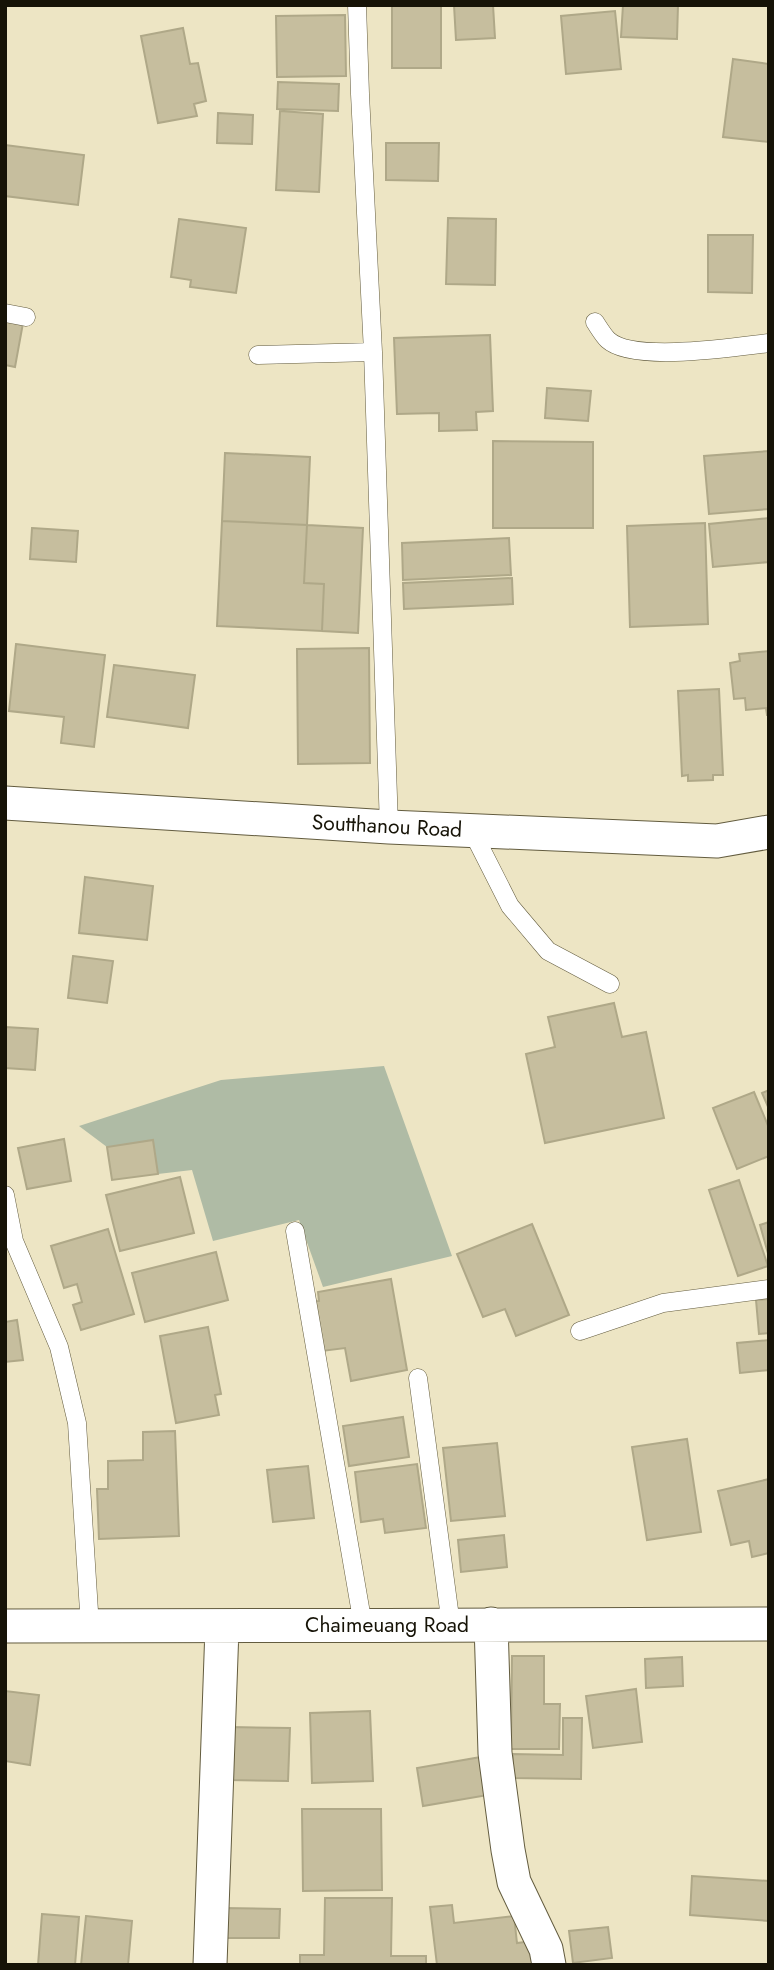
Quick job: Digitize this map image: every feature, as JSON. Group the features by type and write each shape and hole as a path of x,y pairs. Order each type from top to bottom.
{"street":[{"name":"Soutthanou Road","path":"5,803 389,827 717,841 769,832"},
{"name":"Chaimeuang Road","path":"5,1626 222,1628 769,1624"},
{"path":"491,1625 495,1753 513,1882 546,1949 549,1965"},
{"path":"210,1965 222,1628"}],"lane":[{"path":"357,5 359,94 373,352 389,827"},
{"path":"5,313 26,317"},
{"path":"595,322 609,341 638,351 702,350 769,343"},
{"path":"257,355 373,352"},
{"path":"472,831 510,906 548,951 610,984"},
{"path":"5,1195 15,1241 59,1347 77,1423 90,1627"},
{"path":"295,1231 363,1625"},
{"path":"580,1331 663,1303 769,1289"},
{"path":"418,1378 452,1625"}],"green space":[{"path":"384,1066 452,1256 323,1287 299,1220 213,1241 192,1170 158,1174 152,1140 107,1147 79,1126 221,1080"}],"building":[{"path":"392,5 441,5 441,68 392,68"},
{"path":"454,5 493,5 495,38 456,40"},
{"path":"623,5 678,5 677,39 621,37"},
{"path":"615,11 621,69 566,74 561,16"},
{"path":"345,15 346,76 277,77 276,16"},
{"path":"183,28 190,64 198,63 206,101 194,104 197,116 158,123 141,36"},
{"path":"733,59 769,64 769,142 723,137"},
{"path":"278,82 339,84 338,111 277,109"},
{"path":"280,111 323,114 319,192 276,190"},
{"path":"218,113 253,115 252,144 217,143"},
{"path":"386,143 439,143 438,181 386,180"},
{"path":"5,145 84,155 78,205 5,196"},
{"path":"448,218 496,219 495,285 446,284"},
{"path":"179,219 246,228 236,293 190,287 191,280 171,277"},
{"path":"708,235 753,235 752,293 708,292"},
{"path":"5,320 23,323 15,367 5,365"},
{"path":"490,335 493,411 476,412 477,430 439,431 439,413 397,414 394,338"},
{"path":"547,388 591,391 588,421 545,418"},
{"path":"493,441 593,442 593,528 493,528"},
{"path":"769,451 769,509 709,514 704,456"},
{"path":"225,453 310,457 307,525 222,521"},
{"path":"769,518 769,562 713,567 709,524"},
{"path":"222,521 307,525 304,583 324,584 322,631 217,626"},
{"path":"705,523 708,624 630,627 627,526"},
{"path":"307,525 363,528 358,633 322,631 324,584 304,583"},
{"path":"32,528 78,531 76,562 30,559"},
{"path":"509,538 511,575 403,580 402,543"},
{"path":"512,578 513,604 404,609 403,583"},
{"path":"16,644 105,655 94,747 61,743 64,717 9,711"},
{"path":"369,648 370,763 298,764 297,649"},
{"path":"769,651 767,715 766,708 746,710 745,698 734,699 730,663 740,661 739,654"},
{"path":"114,665 195,675 188,728 107,717"},
{"path":"719,689 723,775 713,775 713,780 688,781 688,775 682,776 678,691"},
{"path":"85,877 153,886 147,940 79,933"},
{"path":"73,956 113,961 107,1003 68,998"},
{"path":"614,1003 622,1037 646,1032 664,1118 545,1143 526,1054 555,1047 548,1017"},
{"path":"5,1027 38,1029 35,1070 5,1068"},
{"path":"769,1090 769,1109 762,1093"},
{"path":"754,1092 769,1128 769,1156 737,1169 713,1108"},
{"path":"64,1139 71,1181 27,1189 18,1148"},
{"path":"153,1140 158,1174 112,1180 107,1147"},
{"path":"180,1177 194,1233 120,1251 106,1195"},
{"path":"739,1180 768,1266 738,1276 709,1190"},
{"path":"769,1222 769,1257 760,1225"},
{"path":"532,1224 569,1315 516,1336 505,1309 483,1317 457,1254"},
{"path":"108,1229 134,1314 81,1330 73,1305 82,1302 77,1284 64,1288 51,1246"},
{"path":"216,1252 228,1300 145,1322 132,1273"},
{"path":"391,1279 407,1370 351,1381 345,1348 322,1351 313,1302 319,1301 318,1292"},
{"path":"769,1299 769,1333 759,1334 756,1300"},
{"path":"17,1320 23,1360 5,1362 5,1322"},
{"path":"208,1327 221,1394 215,1395 219,1415 176,1423 160,1336"},
{"path":"769,1340 769,1370 740,1373 737,1343"},
{"path":"403,1417 409,1457 349,1466 343,1426"},
{"path":"175,1431 179,1536 99,1539 97,1489 108,1489 108,1461 143,1460 143,1432"},
{"path":"687,1439 701,1532 647,1540 632,1447"},
{"path":"497,1443 505,1516 451,1521 443,1448"},
{"path":"417,1464 426,1528 385,1533 383,1519 361,1522 355,1472"},
{"path":"308,1466 314,1518 273,1522 267,1470"},
{"path":"769,1479 769,1553 752,1557 749,1541 731,1545 718,1491"},
{"path":"504,1535 507,1567 461,1572 458,1540"},
{"path":"512,1656 544,1656 544,1704 560,1704 559,1749 511,1749"},
{"path":"682,1657 683,1686 646,1688 645,1659"},
{"path":"636,1689 642,1742 593,1748 586,1696"},
{"path":"5,1691 39,1695 30,1765 5,1761"},
{"path":"370,1711 373,1781 312,1783 310,1713"},
{"path":"563,1718 582,1718 581,1779 512,1778 513,1754 563,1755"},
{"path":"231,1727 290,1728 288,1781 229,1780"},
{"path":"481,1757 488,1795 423,1806 417,1768"},
{"path":"302,1809 381,1809 382,1890 303,1891"},
{"path":"692,1876 769,1881 769,1921 690,1915"},
{"path":"325,1898 392,1898 391,1956 426,1956 426,1965 300,1965 300,1955 324,1955"},
{"path":"452,1905 454,1923 514,1916 517,1943 532,1941 535,1965 437,1965 430,1907"},
{"path":"223,1908 280,1909 279,1938 223,1938"},
{"path":"42,1914 79,1917 75,1965 38,1965"},
{"path":"86,1916 132,1921 128,1965 81,1965"},
{"path":"608,1927 612,1958 573,1963 569,1931"}]}
